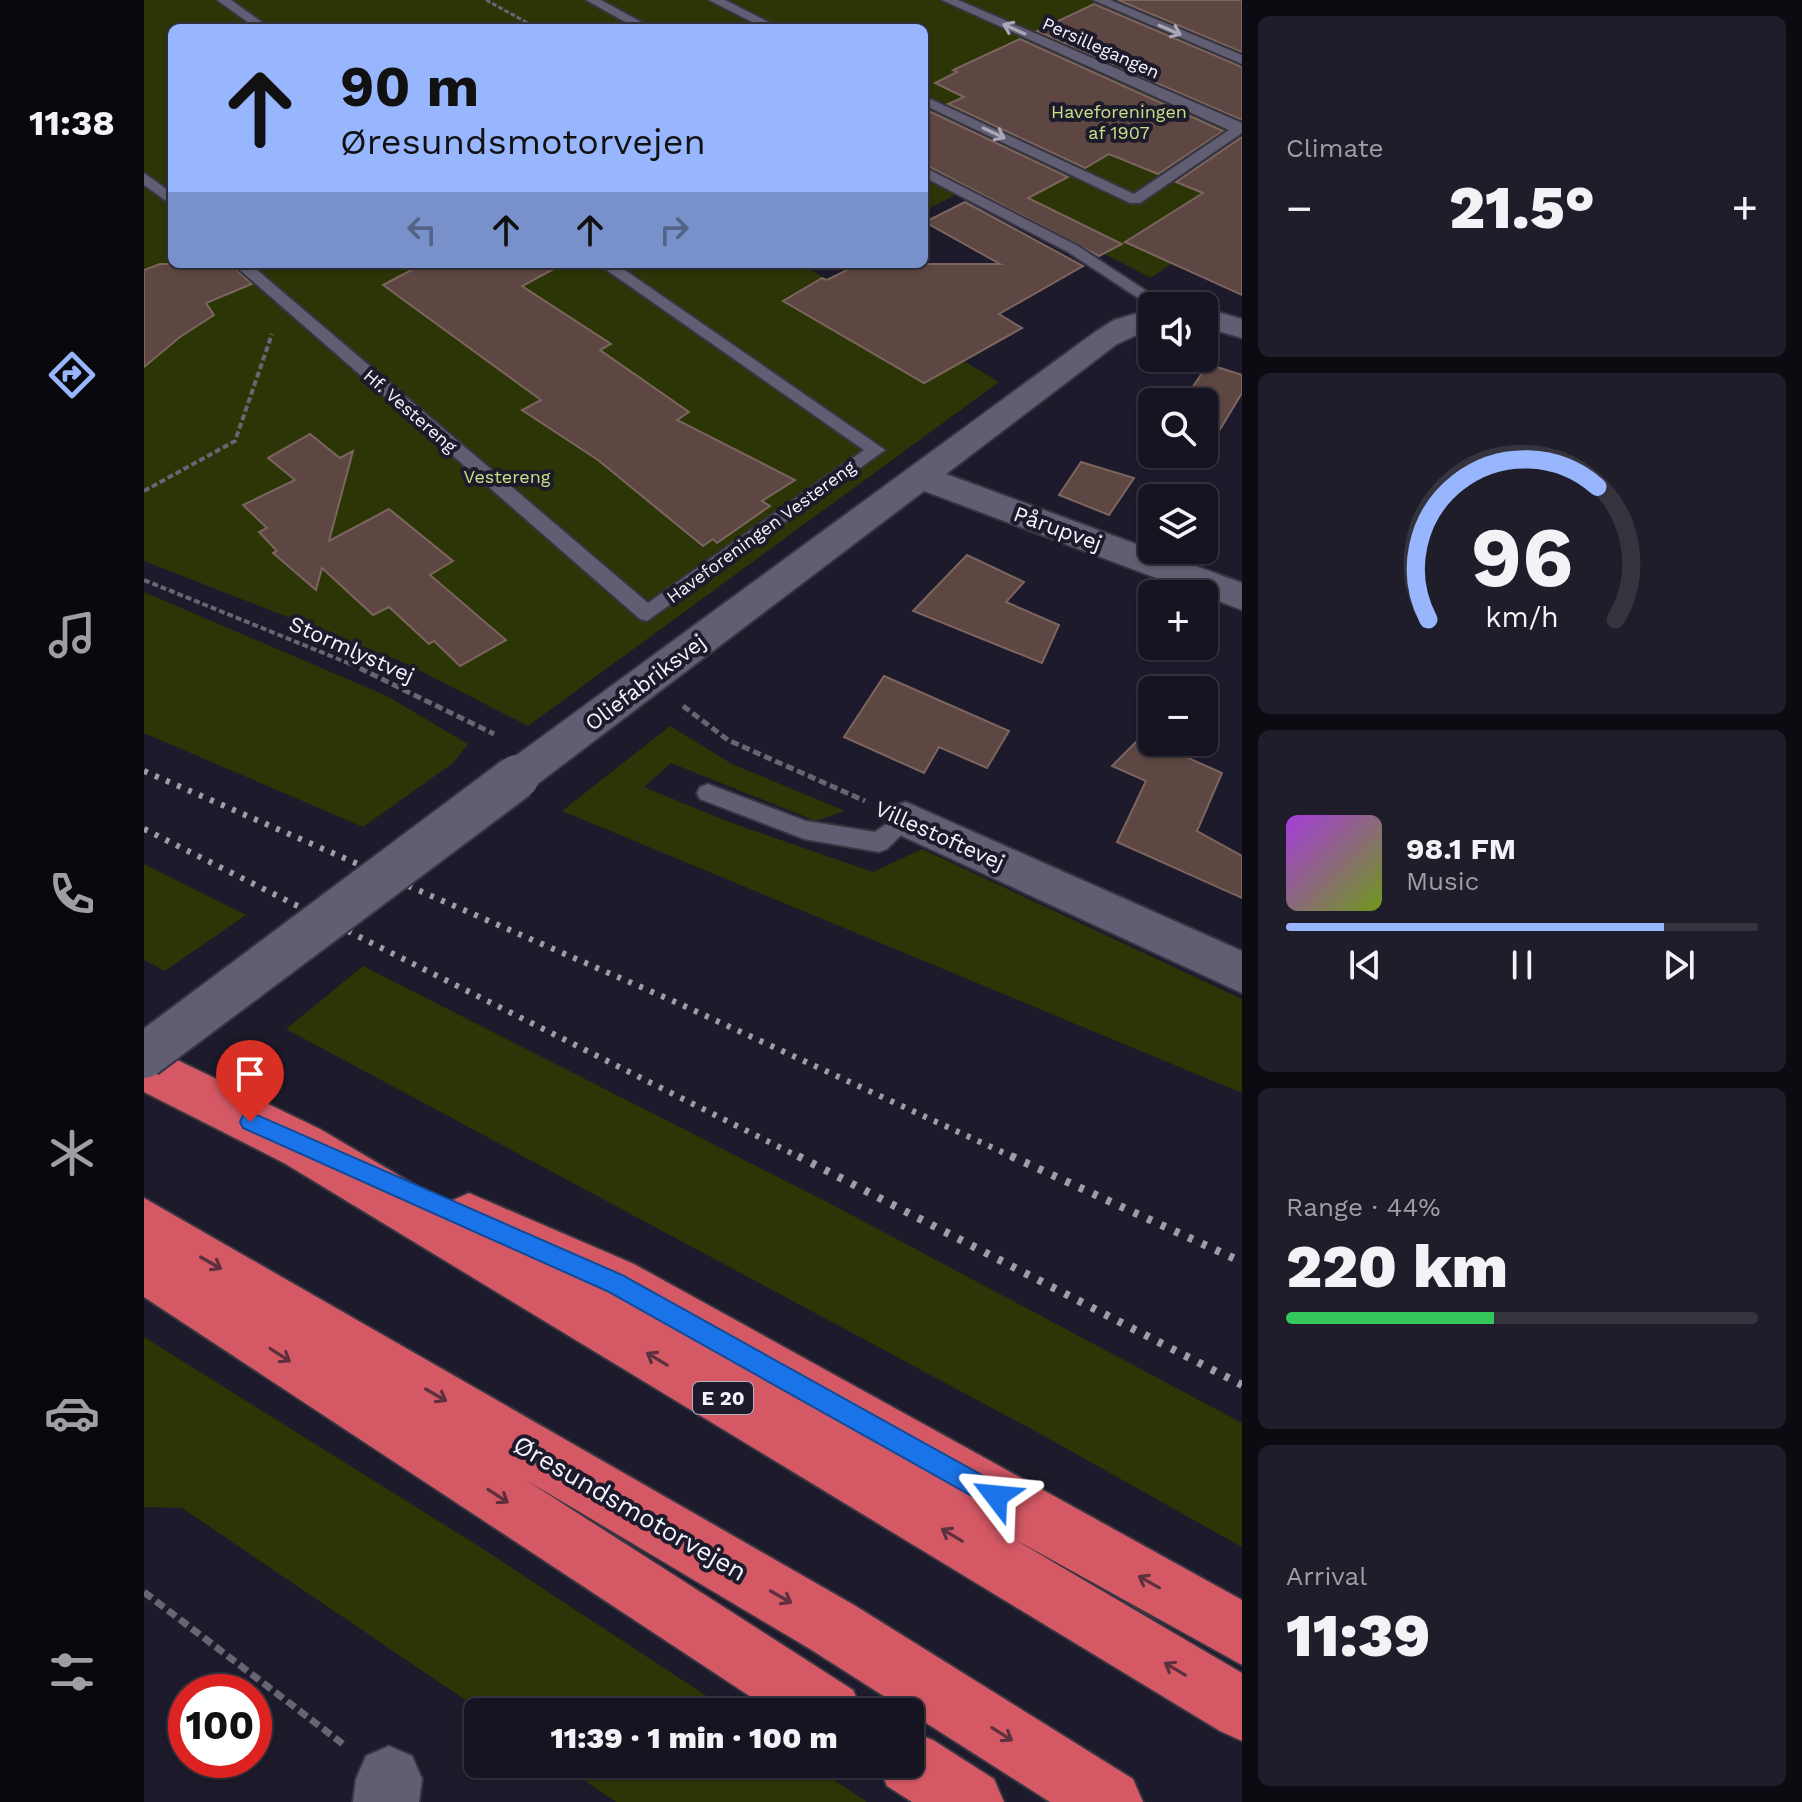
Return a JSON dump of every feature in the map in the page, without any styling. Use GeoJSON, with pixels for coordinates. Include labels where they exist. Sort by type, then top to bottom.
{"type":"FeatureCollection","features":[{"type":"Feature","properties":{"kind":"highway","name":"E 20"},"geometry":{"type":"LineString","coordinates":[[144,1066],[198,1097],[302,1146],[1242,1709]]}},
{"type":"Feature","properties":{"kind":"highway"},"geometry":{"type":"LineString","coordinates":[[302,1146],[615,1283],[1242,1634]]}},
{"type":"Feature","properties":{"kind":"highway","name":"Øresundsmotorvejen"},"geometry":{"type":"LineString","coordinates":[[144,1224],[832,1627],[1110,1802]]}},
{"type":"Feature","properties":{"kind":"highway"},"geometry":{"type":"LineString","coordinates":[[144,1266],[809,1698]]}},
{"type":"Feature","properties":{"kind":"highway"},"geometry":{"type":"LineString","coordinates":[[924,1772],[971,1802]]}},
{"type":"Feature","properties":{"kind":"street"},"geometry":{"type":"LineString","coordinates":[[1218,321],[1242,329]]}},
{"type":"Feature","properties":{"kind":"street","name":"Oliefabriksvej"},"geometry":{"type":"LineString","coordinates":[[144,1056],[1106,338],[1138,322]]}},
{"type":"Feature","properties":{"kind":"street","name":"Pårupvej"},"geometry":{"type":"LineString","coordinates":[[920,477],[1242,597]]}},
{"type":"Feature","properties":{"kind":"street","name":"Villestoftevej"},"geometry":{"type":"LineString","coordinates":[[906,819],[1242,973]]}},
{"type":"Feature","properties":{"kind":"lane"},"geometry":{"type":"LineString","coordinates":[[223,0],[258,24]]}},
{"type":"Feature","properties":{"kind":"lane"},"geometry":{"type":"LineString","coordinates":[[592,0],[638,24]]}},
{"type":"Feature","properties":{"kind":"lane"},"geometry":{"type":"LineString","coordinates":[[715,0],[766,24]]}},
{"type":"Feature","properties":{"kind":"lane","name":"Persillegangen"},"geometry":{"type":"LineString","coordinates":[[948,0],[1240,128]]}},
{"type":"Feature","properties":{"kind":"lane"},"geometry":{"type":"LineString","coordinates":[[1099,0],[1242,60]]}},
{"type":"Feature","properties":{"kind":"lane"},"geometry":{"type":"LineString","coordinates":[[928,102],[1135,200],[1240,128]]}},
{"type":"Feature","properties":{"kind":"lane"},"geometry":{"type":"LineString","coordinates":[[928,173],[1073,249],[1139,292]]}},
{"type":"Feature","properties":{"kind":"lane"},"geometry":{"type":"LineString","coordinates":[[144,177],[168,198]]}},
{"type":"Feature","properties":{"kind":"lane","name":"Hf. Vestereng"},"geometry":{"type":"LineString","coordinates":[[245,268],[647,614]]}},
{"type":"Feature","properties":{"kind":"lane","name":"Haveforeningen Vestereng"},"geometry":{"type":"LineString","coordinates":[[612,268],[876,450],[647,614]]}},
{"type":"Feature","properties":{"kind":"lane"},"geometry":{"type":"LineString","coordinates":[[708,793],[804,830],[879,842],[906,819]]}},
{"type":"Feature","properties":{"kind":"path"},"geometry":{"type":"LineString","coordinates":[[486,0],[530,24]]}},
{"type":"Feature","properties":{"kind":"path"},"geometry":{"type":"LineString","coordinates":[[144,491],[235,441],[283,302]]}},
{"type":"Feature","properties":{"kind":"path","name":"Stormlystvej"},"geometry":{"type":"LineString","coordinates":[[144,580],[331,654],[530,768]]}},
{"type":"Feature","properties":{"kind":"path","name":"Villestoftevej"},"geometry":{"type":"LineString","coordinates":[[648,680],[728,740],[906,819]]}},
{"type":"Feature","properties":{"kind":"path"},"geometry":{"type":"LineString","coordinates":[[144,1592],[388,1790]]}},
{"type":"Feature","properties":{"kind":"green space","name":"Vestereng"},"geometry":{"type":"Polygon","coordinates":[[[144,0],[1242,0],[1242,213],[1151,278],[973,186],[928,209],[928,24],[168,24],[168,268],[814,268],[811,270],[999,382],[528,726],[405,663],[144,561],[144,0]]]}},
{"type":"Feature","properties":{"kind":"green space"},"geometry":{"type":"Polygon","coordinates":[[[144,592],[387,696],[468,744],[453,763],[363,827],[144,733],[144,592]]]}},
{"type":"Feature","properties":{"kind":"green space"},"geometry":{"type":"Polygon","coordinates":[[[670,726],[732,764],[845,811],[816,821],[671,763],[644,787],[729,822],[873,872],[922,849],[1242,999],[1242,1093],[562,811],[670,726]]]}},
{"type":"Feature","properties":{"kind":"green space"},"geometry":{"type":"Polygon","coordinates":[[[144,864],[246,915],[165,971],[144,960],[144,864]]]}},
{"type":"Feature","properties":{"kind":"green space"},"geometry":{"type":"Polygon","coordinates":[[[363,966],[831,1204],[1242,1423],[1242,1547],[1035,1431],[286,1029],[363,966]]]}},
{"type":"Feature","properties":{"kind":"green space"},"geometry":{"type":"Polygon","coordinates":[[[144,1337],[480,1547],[710,1698],[464,1699],[182,1508],[144,1507],[144,1337]]]}},
{"type":"Feature","properties":{"kind":"green space"},"geometry":{"type":"Polygon","coordinates":[[[581,1778],[831,1778],[867,1802],[616,1802],[581,1778]]]}},
{"type":"Feature","properties":{"kind":"building"},"geometry":{"type":"Polygon","coordinates":[[[1118,0],[1242,0],[1242,52],[1118,0]]]}},
{"type":"Feature","properties":{"kind":"building"},"geometry":{"type":"Polygon","coordinates":[[[1094,4],[1242,67],[1242,120],[1037,31],[1094,4]]]}},
{"type":"Feature","properties":{"kind":"building"},"geometry":{"type":"Polygon","coordinates":[[[1020,39],[1223,131],[1158,174],[1109,154],[1085,168],[948,104],[964,97],[935,83],[957,72],[953,70],[1020,39]]]}},
{"type":"Feature","properties":{"kind":"building"},"geometry":{"type":"Polygon","coordinates":[[[931,112],[1068,177],[1028,198],[1122,244],[1099,256],[928,166],[928,113],[931,112]]]}},
{"type":"Feature","properties":{"kind":"building"},"geometry":{"type":"Polygon","coordinates":[[[1242,137],[1242,295],[1125,242],[1203,193],[1176,182],[1242,137]]]}},
{"type":"Feature","properties":{"kind":"building"},"geometry":{"type":"Polygon","coordinates":[[[965,202],[1083,266],[999,314],[1022,328],[924,383],[783,301],[822,278],[827,280],[851,268],[1000,264],[928,224],[928,220],[965,202]]]}},
{"type":"Feature","properties":{"kind":"building"},"geometry":{"type":"Polygon","coordinates":[[[160,264],[168,264],[168,268],[234,268],[252,284],[206,303],[214,315],[180,337],[144,367],[144,270],[160,264]]]}},
{"type":"Feature","properties":{"kind":"building"},"geometry":{"type":"Polygon","coordinates":[[[415,268],[556,268],[522,286],[611,344],[600,350],[689,412],[677,420],[795,480],[762,501],[770,506],[717,543],[713,539],[703,546],[598,460],[522,410],[541,400],[383,285],[415,268]]]}},
{"type":"Feature","properties":{"kind":"building"},"geometry":{"type":"Polygon","coordinates":[[[1218,367],[1242,375],[1242,393],[1218,433],[1218,388],[1192,388],[1203,372],[1218,372],[1218,367]]]}},
{"type":"Feature","properties":{"kind":"building"},"geometry":{"type":"Polygon","coordinates":[[[310,434],[340,458],[353,451],[329,541],[389,509],[453,561],[430,575],[506,640],[460,666],[434,641],[429,644],[389,607],[373,615],[322,568],[316,590],[273,553],[277,551],[259,532],[267,528],[243,505],[295,480],[268,458],[310,434]]]}},
{"type":"Feature","properties":{"kind":"building"},"geometry":{"type":"Polygon","coordinates":[[[1081,462],[1134,478],[1109,515],[1059,495],[1081,462]]]}},
{"type":"Feature","properties":{"kind":"building"},"geometry":{"type":"Polygon","coordinates":[[[967,555],[1024,582],[1006,602],[1059,625],[1042,663],[913,611],[967,555]]]}},
{"type":"Feature","properties":{"kind":"building"},"geometry":{"type":"Polygon","coordinates":[[[884,676],[1009,731],[987,768],[939,747],[924,773],[844,737],[884,676]]]}},
{"type":"Feature","properties":{"kind":"building"},"geometry":{"type":"Polygon","coordinates":[[[1138,740],[1138,756],[1184,756],[1222,773],[1197,831],[1242,856],[1242,898],[1117,842],[1146,781],[1112,766],[1138,740]]]}},
{"type":"Feature","properties":{"kind":"railway"},"geometry":{"type":"LineString","coordinates":[[144,771],[680,1004],[1015,1158]]}},
{"type":"Feature","properties":{"kind":"railway"},"geometry":{"type":"LineString","coordinates":[[144,829],[801,1158]]}},
{"type":"Feature","properties":{"kind":"railway"},"geometry":{"type":"LineString","coordinates":[[798,1156],[1242,1385]]}},
{"type":"Feature","properties":{"kind":"railway"},"geometry":{"type":"LineString","coordinates":[[1011,1156],[1242,1262]]}},
{"type":"Feature","properties":{"kind":"route"},"geometry":{"type":"LineString","coordinates":[[250,1122],[615,1283],[996,1496]]}},
{"type":"Feature","properties":{"kind":"park label","name":"Haveforeningen af 1907"},"geometry":{"type":"Point","coordinates":[1119,122]}}]}
